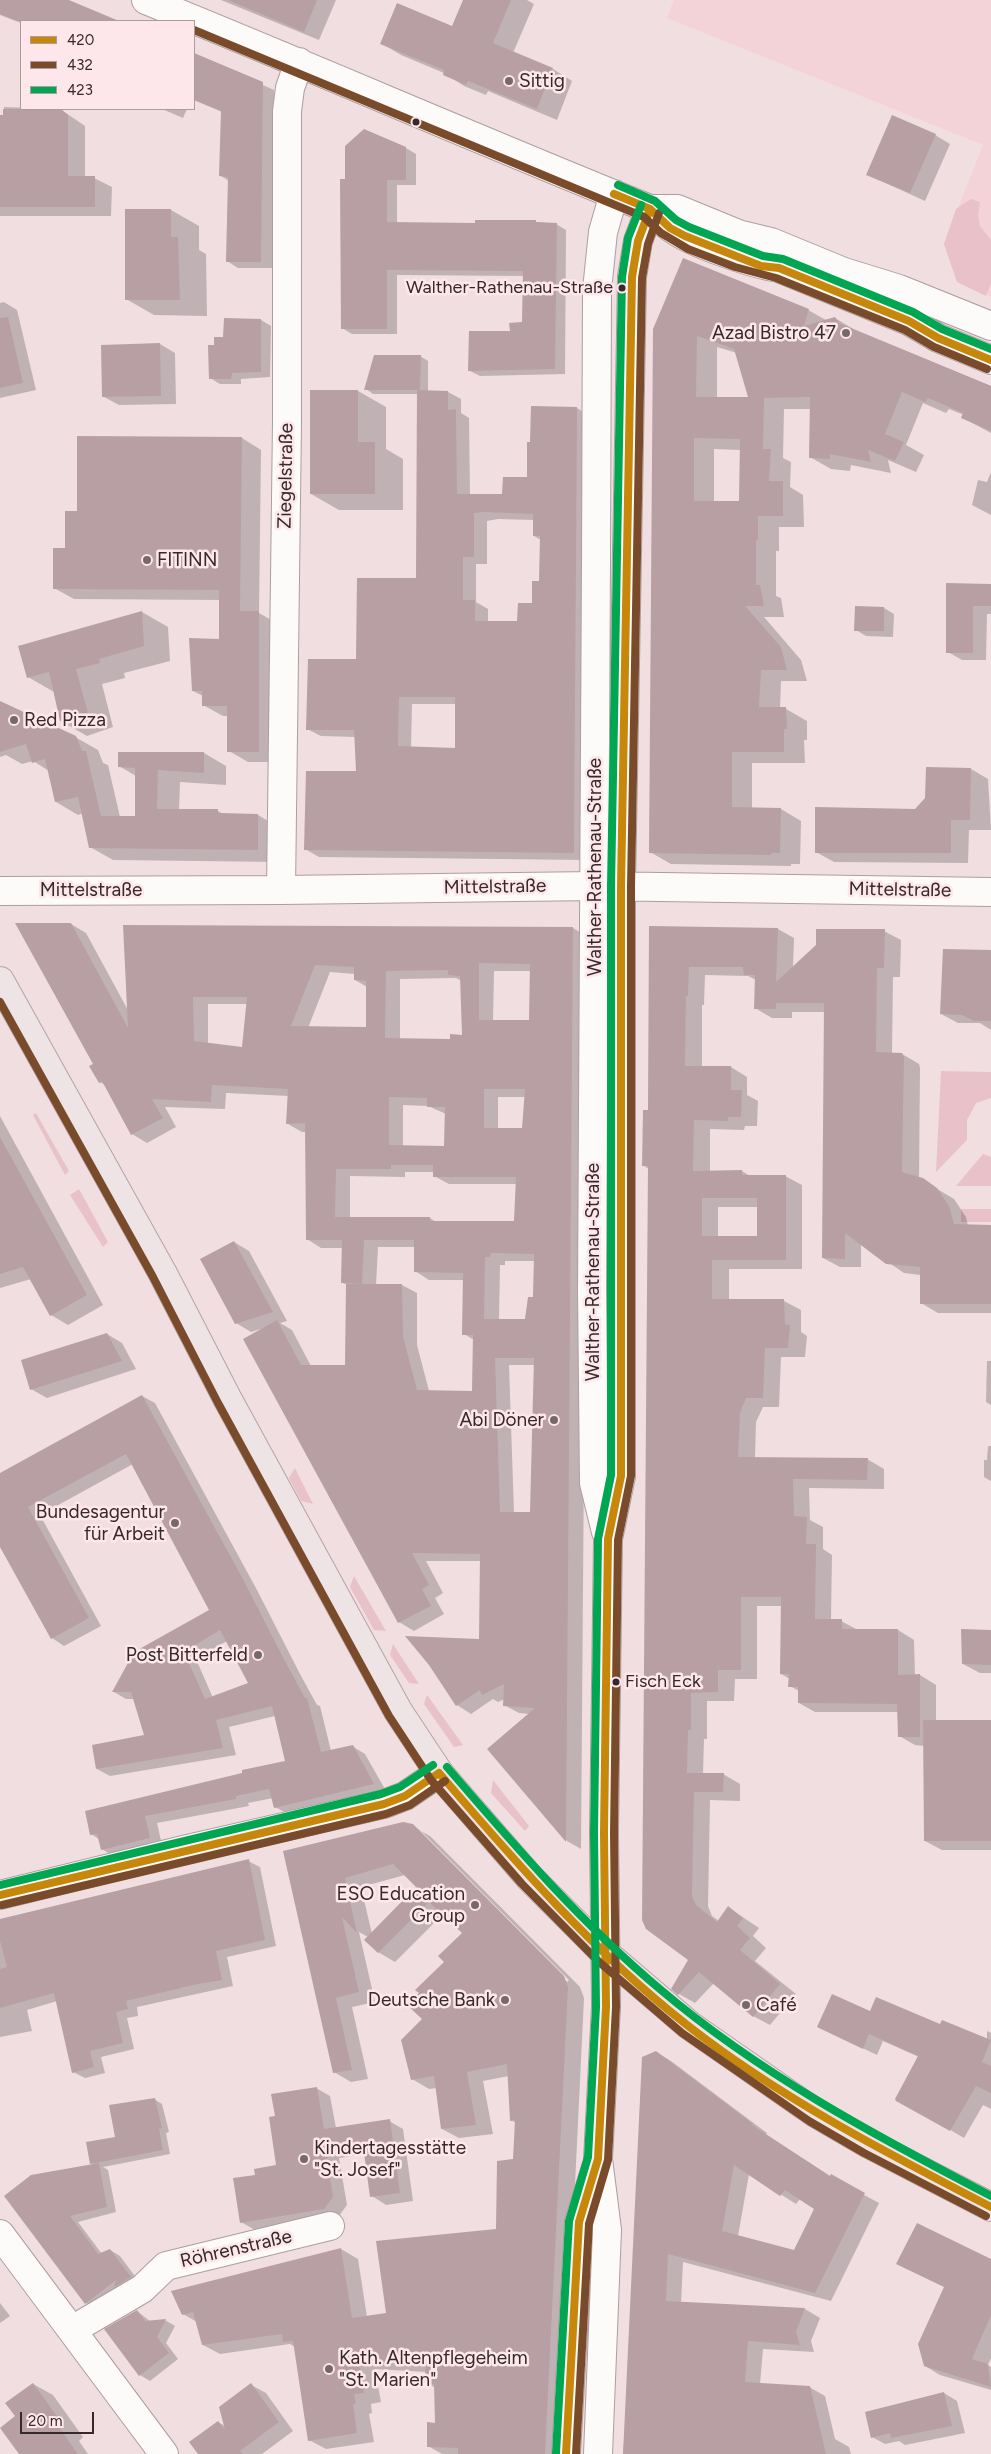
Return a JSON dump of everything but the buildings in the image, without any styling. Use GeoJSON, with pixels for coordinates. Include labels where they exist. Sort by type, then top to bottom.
{"type":"FeatureCollection","features":[{"type":"Feature","properties":{"kind":"main road"},"geometry":{"type":"LineString","coordinates":[[0,981],[162,1272],[227,1398],[398,1711],[439,1773],[512,1859],[605,1953],[689,2025],[806,2107],[869,2144],[991,2207]]}},
{"type":"Feature","properties":{"kind":"street"},"geometry":{"type":"LineString","coordinates":[[146,0],[299,62],[419,115],[650,209],[677,210],[738,234],[771,242],[844,272],[899,288],[991,326]]}},
{"type":"Feature","properties":{"kind":"street","name":"Ziegelstraße"},"geometry":{"type":"LineString","coordinates":[[281,890],[287,422],[287,111],[290,88],[299,62]]}},
{"type":"Feature","properties":{"kind":"street","name":"Walther-Rathenau-Straße"},"geometry":{"type":"LineString","coordinates":[[608,886],[597,290],[603,232],[614,194]]}},
{"type":"Feature","properties":{"kind":"street"},"geometry":{"type":"LineString","coordinates":[[650,209],[670,228],[684,236],[761,266],[779,268],[889,312],[938,338],[991,360]]}},
{"type":"Feature","properties":{"kind":"street","name":"Walther-Rathenau-Straße"},"geometry":{"type":"LineString","coordinates":[[598,2454],[607,2230],[598,2159],[606,2007],[608,1539],[594,1482],[592,1289],[632,277],[638,241],[650,209]]}},
{"type":"Feature","properties":{"kind":"street","name":"Mittelstraße"},"geometry":{"type":"LineString","coordinates":[[0,891],[608,886],[991,892]]}},
{"type":"Feature","properties":{"kind":"street"},"geometry":{"type":"LineString","coordinates":[[0,1895],[187,1849],[384,1804],[405,1796],[439,1773]]}},
{"type":"Feature","properties":{"kind":"street","name":"Walther-Rathenau-Straße"},"geometry":{"type":"LineString","coordinates":[[566,2454],[579,2222],[598,2159]]}},
{"type":"Feature","properties":{"kind":"street","name":"Röhrenstraße"},"geometry":{"type":"LineString","coordinates":[[72,2330],[142,2289],[166,2266],[330,2226]]}},
{"type":"Feature","properties":{"kind":"street"},"geometry":{"type":"LineString","coordinates":[[0,2234],[164,2454]]}},
{"type":"Feature","properties":{"kind":"shaded area"},"geometry":{"type":"Polygon","coordinates":[[[674,0],[991,0],[991,297],[957,282],[944,244],[983,145],[667,18],[674,0]]]}},
{"type":"Feature","properties":{"kind":"shaded area"},"geometry":{"type":"Polygon","coordinates":[[[971,199],[980,202],[978,215],[980,226],[991,240],[991,283],[986,296],[957,282],[944,244],[956,209],[971,199]]]}},
{"type":"Feature","properties":{"kind":"shaded area"},"geometry":{"type":"Polygon","coordinates":[[[941,1071],[991,1072],[991,1098],[976,1103],[967,1120],[967,1140],[936,1172],[941,1071]]]}},
{"type":"Feature","properties":{"kind":"shaded area"},"geometry":{"type":"Polygon","coordinates":[[[36,1113],[69,1171],[65,1175],[33,1115],[36,1113]]]}},
{"type":"Feature","properties":{"kind":"shaded area"},"geometry":{"type":"Polygon","coordinates":[[[983,1154],[991,1157],[991,1186],[956,1186],[983,1154]]]}},
{"type":"Feature","properties":{"kind":"shaded area"},"geometry":{"type":"Polygon","coordinates":[[[79,1189],[108,1242],[103,1247],[70,1195],[79,1189]]]}},
{"type":"Feature","properties":{"kind":"shaded area"},"geometry":{"type":"Polygon","coordinates":[[[961,1209],[991,1209],[991,1222],[961,1222],[961,1209]]]}},
{"type":"Feature","properties":{"kind":"shaded area"},"geometry":{"type":"Polygon","coordinates":[[[295,1468],[313,1504],[301,1501],[289,1478],[295,1468]]]}},
{"type":"Feature","properties":{"kind":"shaded area"},"geometry":{"type":"Polygon","coordinates":[[[354,1576],[386,1631],[374,1630],[350,1587],[354,1576]]]}},
{"type":"Feature","properties":{"kind":"shaded area"},"geometry":{"type":"Polygon","coordinates":[[[393,1644],[419,1684],[409,1683],[390,1655],[393,1644]]]}},
{"type":"Feature","properties":{"kind":"shaded area"},"geometry":{"type":"Polygon","coordinates":[[[427,1695],[463,1745],[454,1747],[424,1704],[427,1695]]]}},
{"type":"Feature","properties":{"kind":"shaded area"},"geometry":{"type":"Polygon","coordinates":[[[493,1780],[529,1826],[525,1831],[491,1793],[493,1780]]]}},
{"type":"Feature","properties":{"kind":"transit line","name":"432"},"geometry":{"type":"LineString","coordinates":[[195,30],[644,217],[661,233],[688,249],[735,267],[776,278],[905,330],[934,347],[987,369]]}},
{"type":"Feature","properties":{"kind":"transit line","name":"423"},"geometry":{"type":"LineString","coordinates":[[618,185],[655,201],[676,220],[689,227],[763,256],[783,259],[913,312],[942,329],[991,349]]}},
{"type":"Feature","properties":{"kind":"transit line","name":"420"},"geometry":{"type":"LineString","coordinates":[[614,194],[650,209],[670,228],[685,236],[761,266],[779,268],[909,321],[938,338],[991,360]]}},
{"type":"Feature","properties":{"kind":"transit line","name":"423"},"geometry":{"type":"LineString","coordinates":[[556,2453],[569,2221],[588,2157],[596,2007],[594,1833],[598,1539],[611,1475],[611,886],[622,277],[628,238],[641,205]]}},
{"type":"Feature","properties":{"kind":"transit line","name":"420"},"geometry":{"type":"LineString","coordinates":[[566,2454],[579,2222],[598,2159],[606,2007],[604,1833],[608,1539],[621,1476],[621,886],[632,277],[638,241],[650,209]]}},
{"type":"Feature","properties":{"kind":"transit line","name":"432"},"geometry":{"type":"LineString","coordinates":[[576,2454],[589,2224],[608,2160],[616,2007],[614,1833],[618,1540],[631,1476],[631,886],[642,278],[648,244],[659,213]]}},
{"type":"Feature","properties":{"kind":"transit line","name":"432"},"geometry":{"type":"LineString","coordinates":[[0,1002],[153,1277],[218,1403],[389,1716],[431,1780],[522,1884],[598,1961],[682,2033],[809,2121],[864,2153],[986,2216]]}},
{"type":"Feature","properties":{"kind":"transit line","name":"423"},"geometry":{"type":"LineString","coordinates":[[0,1885],[381,1794],[400,1787],[433,1765]]}},
{"type":"Feature","properties":{"kind":"transit line","name":"423"},"geometry":{"type":"LineString","coordinates":[[447,1767],[576,1911],[632,1965],[699,2021],[738,2049],[820,2102],[862,2127],[991,2196]]}},
{"type":"Feature","properties":{"kind":"transit line","name":"420"},"geometry":{"type":"LineString","coordinates":[[439,1773],[497,1840],[588,1937],[653,1997],[687,2025],[759,2077],[835,2123],[991,2207]]}},
{"type":"Feature","properties":{"kind":"transit line","name":"420"},"geometry":{"type":"LineString","coordinates":[[0,1895],[384,1804],[405,1796],[439,1773]]}},
{"type":"Feature","properties":{"kind":"transit line","name":"432"},"geometry":{"type":"LineString","coordinates":[[2,1905],[386,1814],[410,1805],[445,1781]]}},
{"type":"Feature","properties":{"kind":"place","name":"Sittig"},"geometry":{"type":"Point","coordinates":[509,81]}},
{"type":"Feature","properties":{"kind":"place","name":"Walther-Rathenau-Straße"},"geometry":{"type":"Point","coordinates":[622,288]}},
{"type":"Feature","properties":{"kind":"place","name":"Azad Bistro 47"},"geometry":{"type":"Point","coordinates":[846,333]}},
{"type":"Feature","properties":{"kind":"place","name":"FITINN"},"geometry":{"type":"Point","coordinates":[147,560]}},
{"type":"Feature","properties":{"kind":"place","name":"Red Pizza"},"geometry":{"type":"Point","coordinates":[14,720]}},
{"type":"Feature","properties":{"kind":"place","name":"Abi Döner"},"geometry":{"type":"Point","coordinates":[554,1420]}},
{"type":"Feature","properties":{"kind":"place","name":"Bundesagentur für Arbeit"},"geometry":{"type":"Point","coordinates":[175,1523]}},
{"type":"Feature","properties":{"kind":"place","name":"Post Bitterfeld"},"geometry":{"type":"Point","coordinates":[258,1655]}},
{"type":"Feature","properties":{"kind":"place","name":"Fisch Eck"},"geometry":{"type":"Point","coordinates":[616,1682]}},
{"type":"Feature","properties":{"kind":"place","name":"ESO Education Group"},"geometry":{"type":"Point","coordinates":[475,1905]}},
{"type":"Feature","properties":{"kind":"place","name":"Deutsche Bank"},"geometry":{"type":"Point","coordinates":[505,2000]}},
{"type":"Feature","properties":{"kind":"place","name":"Café"},"geometry":{"type":"Point","coordinates":[746,2005]}},
{"type":"Feature","properties":{"kind":"place","name":"Kindertagesstätte \"St. Josef\""},"geometry":{"type":"Point","coordinates":[304,2159]}},
{"type":"Feature","properties":{"kind":"place","name":"Kath. Altenpflegeheim \"St. Marien\""},"geometry":{"type":"Point","coordinates":[329,2369]}}]}
